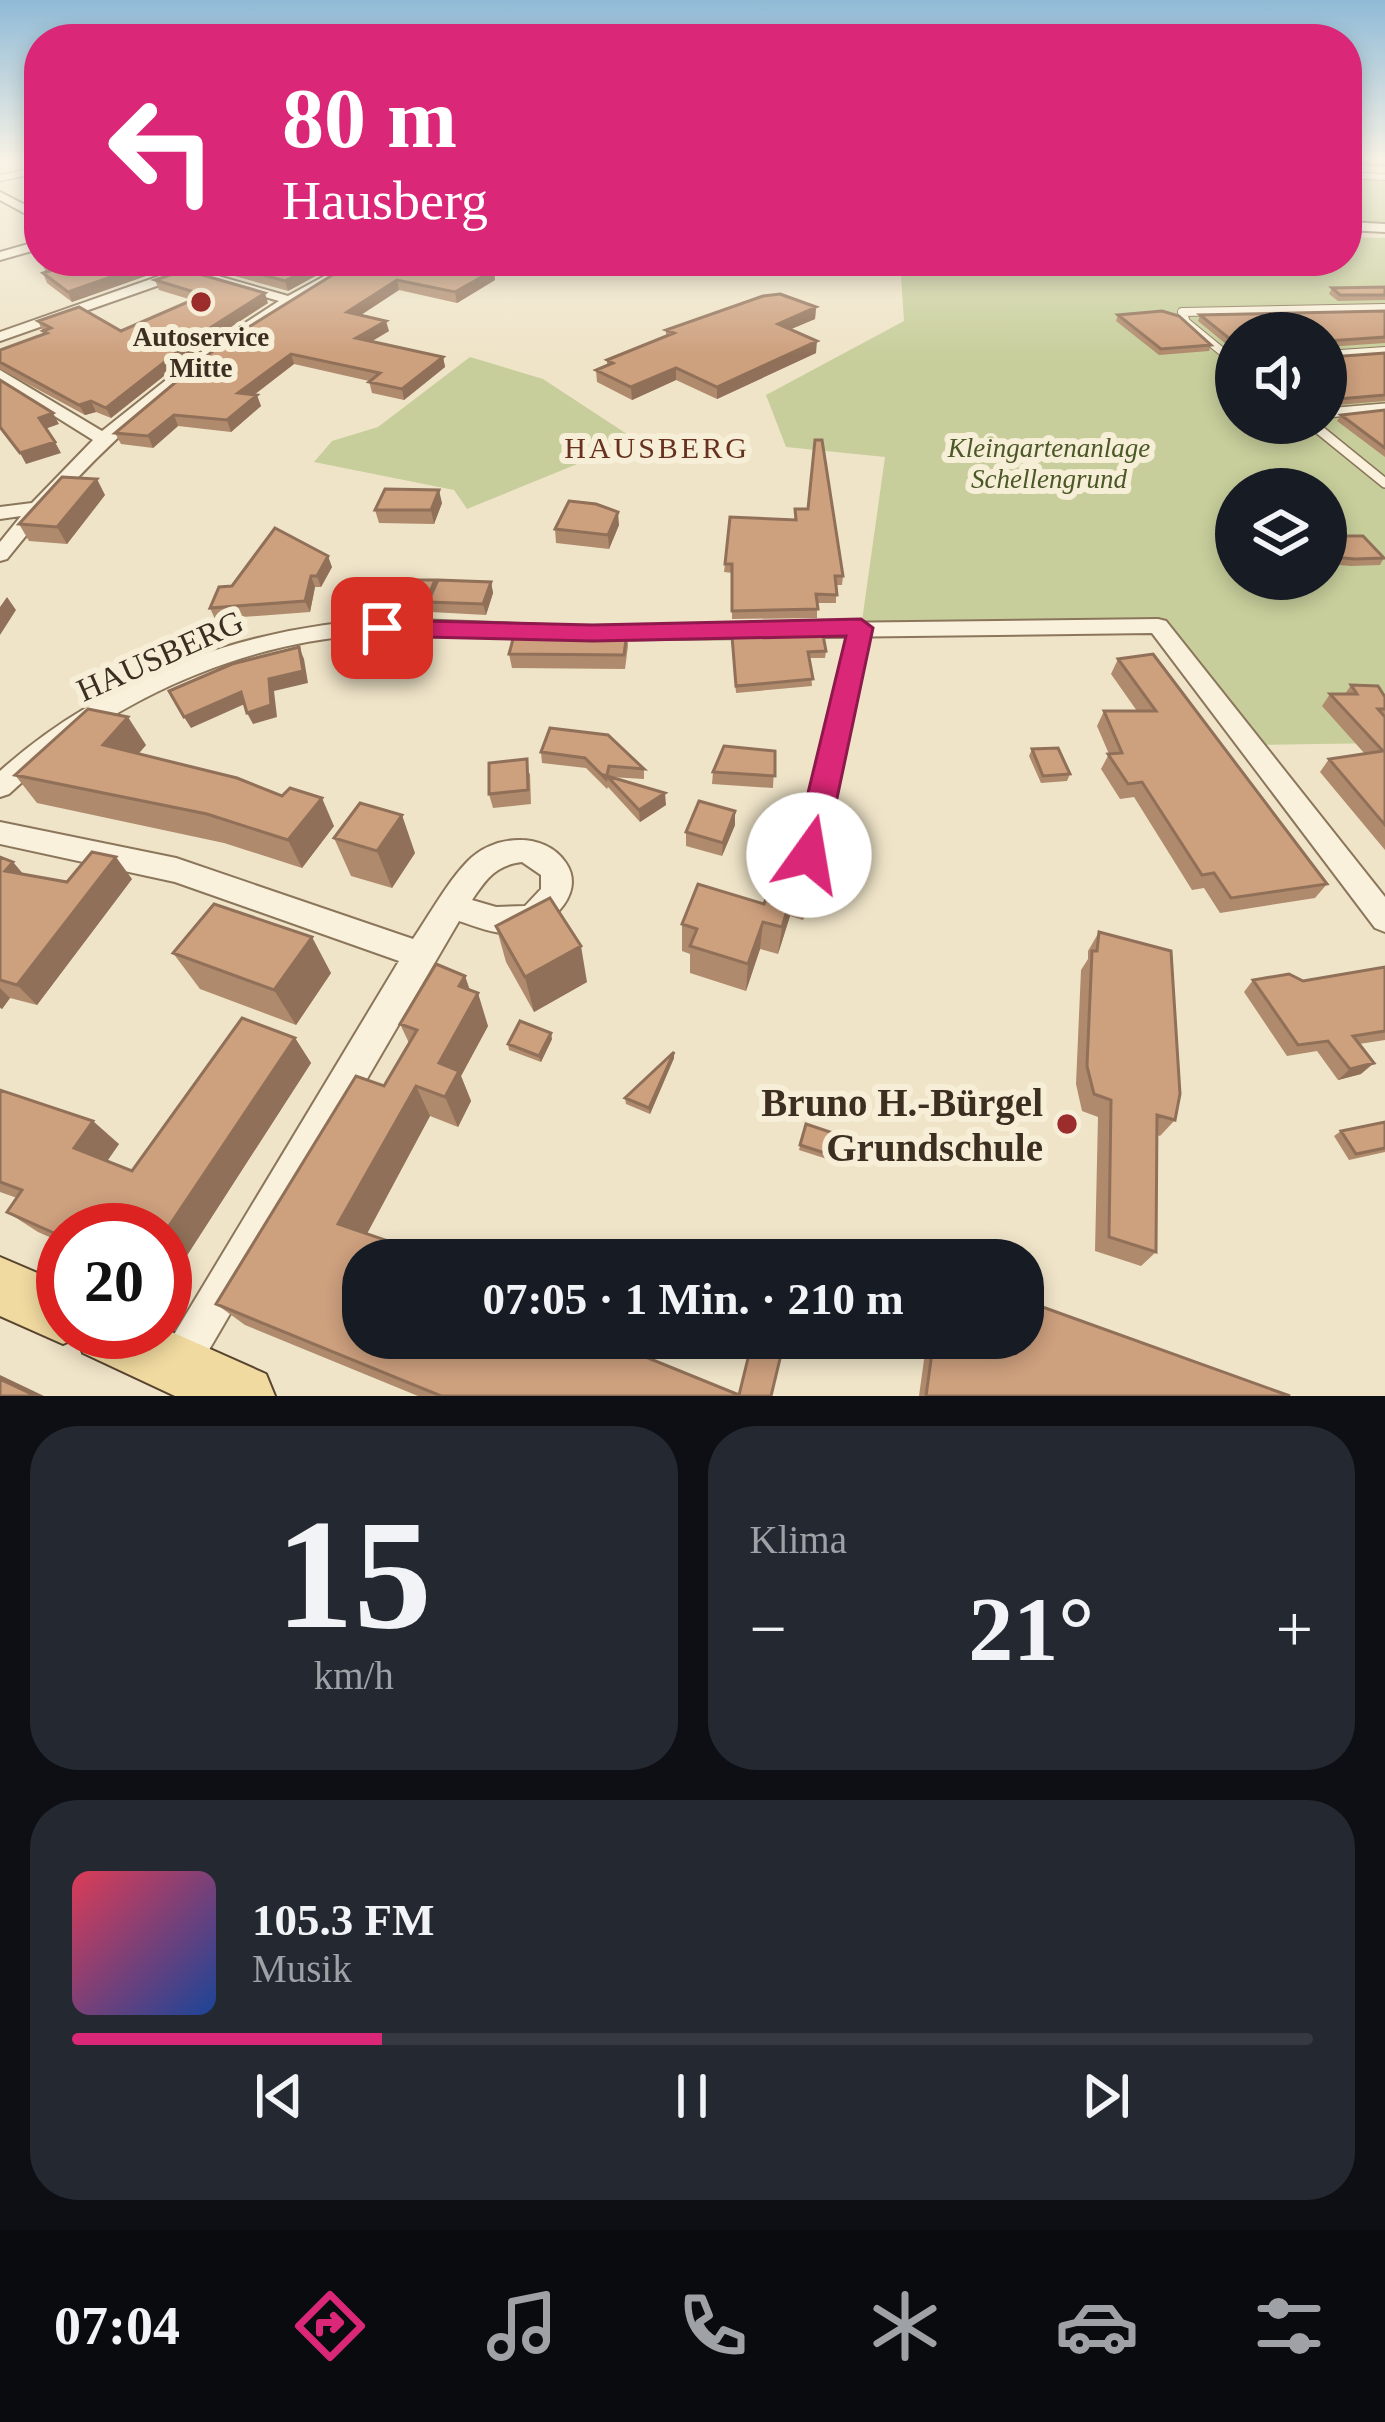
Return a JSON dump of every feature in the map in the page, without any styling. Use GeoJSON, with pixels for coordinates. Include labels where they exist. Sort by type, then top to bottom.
{"type":"FeatureCollection","features":[{"type":"Feature","properties":{"kind":"main road"},"geometry":{"type":"LineString","coordinates":[[0,1286],[36,1302]]}},
{"type":"Feature","properties":{"kind":"main road"},"geometry":{"type":"LineString","coordinates":[[165,1359],[244,1396]]}},
{"type":"Feature","properties":{"kind":"street"},"geometry":{"type":"LineString","coordinates":[[0,337],[174,276]]}},
{"type":"Feature","properties":{"kind":"street"},"geometry":{"type":"LineString","coordinates":[[205,276],[289,300]]}},
{"type":"Feature","properties":{"kind":"street"},"geometry":{"type":"LineString","coordinates":[[0,555],[35,508],[103,437],[187,365],[334,276]]}},
{"type":"Feature","properties":{"kind":"street"},"geometry":{"type":"LineString","coordinates":[[0,375],[45,399],[88,435],[103,437]]}},
{"type":"Feature","properties":{"kind":"street"},"geometry":{"type":"LineString","coordinates":[[0,513],[35,508]]}},
{"type":"Feature","properties":{"kind":"street","name":"HAUSBERG"},"geometry":{"type":"LineString","coordinates":[[0,787],[53,743],[137,696],[234,653],[322,633],[382,628],[593,633],[1158,626],[1385,919]]}},
{"type":"Feature","properties":{"kind":"street"},"geometry":{"type":"LineString","coordinates":[[0,833],[176,870],[419,955]]}},
{"type":"Feature","properties":{"kind":"street"},"geometry":{"type":"LineString","coordinates":[[178,1365],[419,955],[453,907]]}},
{"type":"Feature","properties":{"kind":"lane"},"geometry":{"type":"LineString","coordinates":[[1215,346],[1186,322],[1182,312],[1385,308]]}},
{"type":"Feature","properties":{"kind":"lane"},"geometry":{"type":"LineString","coordinates":[[1347,354],[1385,351]]}},
{"type":"Feature","properties":{"kind":"lane"},"geometry":{"type":"LineString","coordinates":[[1347,411],[1385,408]]}},
{"type":"Feature","properties":{"kind":"lane"},"geometry":{"type":"LineString","coordinates":[[1338,444],[1384,480]]}},
{"type":"Feature","properties":{"kind":"lane"},"geometry":{"type":"LineString","coordinates":[[809,855],[861,628]]}},
{"type":"Feature","properties":{"kind":"green space","name":"Kleingartenanlage Schellengrund"},"geometry":{"type":"Polygon","coordinates":[[[1362,237],[1385,238],[1385,743],[1251,745],[1157,626],[861,628],[885,457],[786,447],[766,395],[904,321],[901,276],[1362,276],[1362,237]]]}},
{"type":"Feature","properties":{"kind":"green space"},"geometry":{"type":"Polygon","coordinates":[[[470,357],[543,379],[636,440],[467,509],[454,490],[314,462],[332,441],[378,427],[470,357]]]}},
{"type":"Feature","properties":{"kind":"building"},"geometry":{"type":"Polygon","coordinates":[[[47,276],[114,276],[68,292],[47,276]]]}},
{"type":"Feature","properties":{"kind":"building"},"geometry":{"type":"Polygon","coordinates":[[[206,276],[265,293],[199,335],[106,408],[91,401],[79,405],[0,362],[0,350],[51,328],[38,321],[79,307],[121,331],[204,295],[155,280],[206,276]]]}},
{"type":"Feature","properties":{"kind":"building"},"geometry":{"type":"Polygon","coordinates":[[[331,276],[483,276],[455,292],[397,280],[347,312],[386,321],[356,338],[443,357],[402,389],[369,382],[380,373],[291,354],[238,393],[257,395],[227,420],[174,415],[148,436],[115,433],[220,345],[331,276]]]}},
{"type":"Feature","properties":{"kind":"building"},"geometry":{"type":"Polygon","coordinates":[[[1385,287],[1385,295],[1340,295],[1332,288],[1385,287]]]}},
{"type":"Feature","properties":{"kind":"building"},"geometry":{"type":"Polygon","coordinates":[[[780,294],[816,307],[778,324],[817,341],[717,387],[676,368],[631,387],[596,370],[613,363],[607,360],[674,333],[666,330],[780,294]]]}},
{"type":"Feature","properties":{"kind":"building"},"geometry":{"type":"Polygon","coordinates":[[[1162,311],[1179,316],[1211,345],[1161,349],[1118,315],[1162,311]]]}},
{"type":"Feature","properties":{"kind":"building"},"geometry":{"type":"Polygon","coordinates":[[[1385,311],[1385,337],[1347,340],[1347,312],[1339,312],[1385,311]]]}},
{"type":"Feature","properties":{"kind":"building"},"geometry":{"type":"Polygon","coordinates":[[[1200,315],[1215,315],[1215,327],[1200,315]]]}},
{"type":"Feature","properties":{"kind":"building"},"geometry":{"type":"Polygon","coordinates":[[[1385,353],[1385,395],[1347,398],[1347,356],[1385,353]]]}},
{"type":"Feature","properties":{"kind":"building"},"geometry":{"type":"Polygon","coordinates":[[[0,380],[53,413],[39,418],[55,442],[20,453],[0,427],[0,380]]]}},
{"type":"Feature","properties":{"kind":"building"},"geometry":{"type":"Polygon","coordinates":[[[1385,410],[1385,448],[1347,420],[1347,414],[1385,410]]]}},
{"type":"Feature","properties":{"kind":"building"},"geometry":{"type":"Polygon","coordinates":[[[815,440],[822,440],[843,576],[835,576],[837,595],[816,594],[818,609],[732,611],[732,564],[725,564],[730,517],[796,520],[795,509],[808,509],[815,440]]]}},
{"type":"Feature","properties":{"kind":"building"},"geometry":{"type":"Polygon","coordinates":[[[62,477],[97,479],[57,527],[19,524],[62,477]]]}},
{"type":"Feature","properties":{"kind":"building"},"geometry":{"type":"Polygon","coordinates":[[[385,489],[439,490],[431,510],[375,510],[385,489]]]}},
{"type":"Feature","properties":{"kind":"building"},"geometry":{"type":"Polygon","coordinates":[[[569,501],[618,512],[608,535],[555,529],[569,501]]]}},
{"type":"Feature","properties":{"kind":"building"},"geometry":{"type":"Polygon","coordinates":[[[275,528],[328,556],[317,576],[311,576],[305,601],[210,608],[219,587],[232,586],[275,528]]]}},
{"type":"Feature","properties":{"kind":"building"},"geometry":{"type":"Polygon","coordinates":[[[1347,536],[1363,536],[1384,558],[1347,558],[1347,536]]]}},
{"type":"Feature","properties":{"kind":"building"},"geometry":{"type":"Polygon","coordinates":[[[386,580],[435,580],[426,602],[377,602],[386,580]]]}},
{"type":"Feature","properties":{"kind":"building"},"geometry":{"type":"Polygon","coordinates":[[[438,580],[491,582],[483,604],[428,602],[438,580]]]}},
{"type":"Feature","properties":{"kind":"building"},"geometry":{"type":"Polygon","coordinates":[[[417,624],[408,646],[358,644],[366,626],[417,624]]]}},
{"type":"Feature","properties":{"kind":"building"},"geometry":{"type":"Polygon","coordinates":[[[516,628],[627,632],[624,655],[509,654],[516,628]]]}},
{"type":"Feature","properties":{"kind":"building"},"geometry":{"type":"Polygon","coordinates":[[[823,635],[826,651],[808,652],[813,679],[736,686],[732,636],[823,635]]]}},
{"type":"Feature","properties":{"kind":"building"},"geometry":{"type":"Polygon","coordinates":[[[299,647],[303,671],[269,679],[271,705],[247,713],[241,692],[184,717],[169,691],[232,664],[299,647]]]}},
{"type":"Feature","properties":{"kind":"building"},"geometry":{"type":"Polygon","coordinates":[[[1153,654],[1327,884],[1231,898],[1214,873],[1202,875],[1142,782],[1128,784],[1108,754],[1122,753],[1104,711],[1156,711],[1118,659],[1153,654]]]}},
{"type":"Feature","properties":{"kind":"building"},"geometry":{"type":"Polygon","coordinates":[[[1351,685],[1378,686],[1385,697],[1385,709],[1378,709],[1385,717],[1385,825],[1329,759],[1383,751],[1330,694],[1357,694],[1351,685]]]}},
{"type":"Feature","properties":{"kind":"building"},"geometry":{"type":"Polygon","coordinates":[[[88,709],[128,717],[103,745],[237,778],[282,796],[290,788],[322,798],[288,840],[207,814],[15,775],[88,709]]]}},
{"type":"Feature","properties":{"kind":"building"},"geometry":{"type":"Polygon","coordinates":[[[550,728],[608,735],[644,769],[609,766],[606,779],[585,758],[541,752],[550,728]]]}},
{"type":"Feature","properties":{"kind":"building"},"geometry":{"type":"Polygon","coordinates":[[[724,746],[775,751],[775,776],[713,772],[724,746]]]}},
{"type":"Feature","properties":{"kind":"building"},"geometry":{"type":"Polygon","coordinates":[[[1058,748],[1070,774],[1043,776],[1032,749],[1058,748]]]}},
{"type":"Feature","properties":{"kind":"building"},"geometry":{"type":"Polygon","coordinates":[[[527,759],[528,790],[489,794],[489,763],[527,759]]]}},
{"type":"Feature","properties":{"kind":"building"},"geometry":{"type":"Polygon","coordinates":[[[607,776],[665,793],[639,810],[607,776]]]}},
{"type":"Feature","properties":{"kind":"building"},"geometry":{"type":"Polygon","coordinates":[[[699,801],[735,811],[723,843],[686,832],[699,801]]]}},
{"type":"Feature","properties":{"kind":"building"},"geometry":{"type":"Polygon","coordinates":[[[360,803],[402,815],[377,851],[334,838],[360,803]]]}},
{"type":"Feature","properties":{"kind":"building"},"geometry":{"type":"Polygon","coordinates":[[[773,824],[824,838],[807,892],[794,888],[782,927],[763,922],[748,964],[690,946],[697,929],[682,924],[698,884],[764,904],[779,862],[760,856],[773,824]]]}},
{"type":"Feature","properties":{"kind":"building"},"geometry":{"type":"Polygon","coordinates":[[[92,852],[116,857],[17,985],[0,980],[0,857],[13,862],[5,871],[67,882],[92,852]]]}},
{"type":"Feature","properties":{"kind":"building"},"geometry":{"type":"Polygon","coordinates":[[[550,898],[581,946],[525,977],[496,926],[550,898]]]}},
{"type":"Feature","properties":{"kind":"building"},"geometry":{"type":"Polygon","coordinates":[[[214,904],[312,937],[274,990],[173,953],[214,904]]]}},
{"type":"Feature","properties":{"kind":"building"},"geometry":{"type":"Polygon","coordinates":[[[1099,932],[1171,951],[1180,1094],[1175,1120],[1157,1115],[1156,1252],[1109,1237],[1111,1100],[1094,1094],[1087,1066],[1092,951],[1097,951],[1099,932]]]}},
{"type":"Feature","properties":{"kind":"building"},"geometry":{"type":"Polygon","coordinates":[[[436,964],[465,976],[459,986],[478,993],[439,1063],[459,1071],[445,1097],[416,1086],[338,1224],[382,1239],[342,1239],[342,1356],[216,1304],[356,1076],[384,1086],[417,1030],[400,1024],[436,964]]]}},
{"type":"Feature","properties":{"kind":"building"},"geometry":{"type":"Polygon","coordinates":[[[1385,967],[1385,1031],[1353,1036],[1374,1063],[1350,1069],[1328,1041],[1298,1045],[1253,980],[1289,974],[1303,981],[1385,967]]]}},
{"type":"Feature","properties":{"kind":"building"},"geometry":{"type":"Polygon","coordinates":[[[242,1018],[295,1038],[184,1203],[36,1203],[36,1225],[7,1212],[22,1190],[0,1182],[0,1090],[93,1121],[74,1148],[132,1171],[242,1018]]]}},
{"type":"Feature","properties":{"kind":"building"},"geometry":{"type":"Polygon","coordinates":[[[520,1021],[551,1033],[539,1056],[508,1044],[520,1021]]]}},
{"type":"Feature","properties":{"kind":"building"},"geometry":{"type":"Polygon","coordinates":[[[674,1052],[649,1108],[625,1098],[674,1052]]]}},
{"type":"Feature","properties":{"kind":"building"},"geometry":{"type":"Polygon","coordinates":[[[1385,1122],[1385,1148],[1356,1154],[1341,1131],[1385,1122]]]}},
{"type":"Feature","properties":{"kind":"building"},"geometry":{"type":"Polygon","coordinates":[[[806,1124],[833,1133],[828,1154],[800,1145],[806,1124]]]}},
{"type":"Feature","properties":{"kind":"building"},"geometry":{"type":"Polygon","coordinates":[[[1044,1308],[1290,1396],[926,1396],[931,1359],[1044,1359],[1044,1308]]]}},
{"type":"Feature","properties":{"kind":"building"},"geometry":{"type":"Polygon","coordinates":[[[351,1359],[651,1359],[739,1395],[748,1359],[780,1359],[771,1396],[441,1396],[351,1359]]]}},
{"type":"Feature","properties":{"kind":"building"},"geometry":{"type":"Polygon","coordinates":[[[0,1379],[36,1396],[0,1396],[0,1379]]]}},
{"type":"Feature","properties":{"kind":"place","name":"Autoservice Mitte"},"geometry":{"type":"Point","coordinates":[201,302]}},
{"type":"Feature","properties":{"kind":"place","name":"Bruno H.-Bürgel Grundschule"},"geometry":{"type":"Point","coordinates":[1067,1124]}},
{"type":"Feature","properties":{"kind":"district","name":"HAUSBERG"},"geometry":{"type":"Point","coordinates":[657,447]}},
{"type":"Feature","properties":{"kind":"route"},"geometry":{"type":"LineString","coordinates":[[382,628],[593,633],[861,628],[809,855]]}}]}
